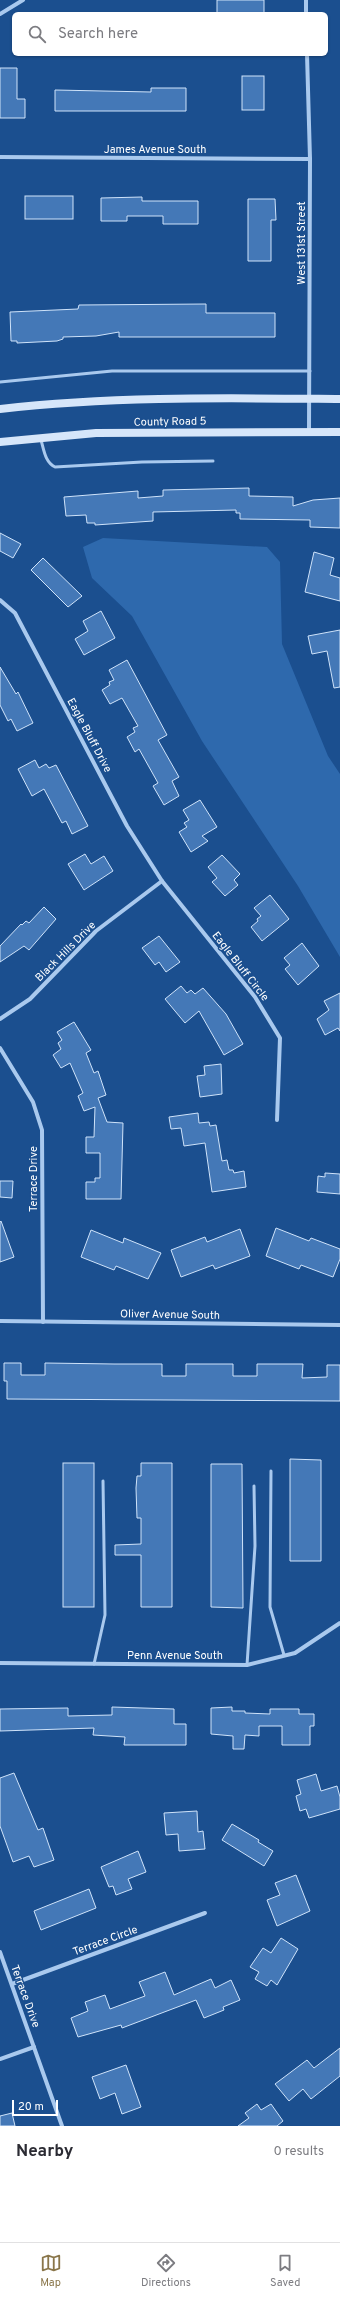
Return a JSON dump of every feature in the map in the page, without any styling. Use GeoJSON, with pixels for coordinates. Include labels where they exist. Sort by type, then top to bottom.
{"type":"FeatureCollection","features":[{"type":"Feature","properties":{"kind":"main road","name":"County Road 5"},"geometry":{"type":"LineString","coordinates":[[0,409],[86,401],[153,398],[340,399]]}},
{"type":"Feature","properties":{"kind":"main road","name":"County Road 5"},"geometry":{"type":"LineString","coordinates":[[0,442],[40,437],[155,431],[340,432]]}},
{"type":"Feature","properties":{"kind":"street"},"geometry":{"type":"LineString","coordinates":[[0,14],[23,0]]}},
{"type":"Feature","properties":{"kind":"street"},"geometry":{"type":"LineString","coordinates":[[306,0],[306,12]]}},
{"type":"Feature","properties":{"kind":"street","name":"West 131st Street"},"geometry":{"type":"LineString","coordinates":[[307,56],[310,159],[310,431]]}},
{"type":"Feature","properties":{"kind":"street","name":"James Avenue South"},"geometry":{"type":"LineString","coordinates":[[0,157],[310,159]]}},
{"type":"Feature","properties":{"kind":"street","name":"Eagle Bluff Drive"},"geometry":{"type":"LineString","coordinates":[[0,600],[15,614],[127,826],[162,881]]}},
{"type":"Feature","properties":{"kind":"street","name":"Black Hills Drive"},"geometry":{"type":"LineString","coordinates":[[0,1019],[30,999],[96,931],[162,881]]}},
{"type":"Feature","properties":{"kind":"street","name":"Eagle Bluff Circle"},"geometry":{"type":"LineString","coordinates":[[162,881],[255,997],[280,1038],[276,1120]]}},
{"type":"Feature","properties":{"kind":"street","name":"Terrace Drive"},"geometry":{"type":"LineString","coordinates":[[0,1048],[33,1102],[42,1130],[43,1322]]}},
{"type":"Feature","properties":{"kind":"street","name":"Oliver Avenue South"},"geometry":{"type":"LineString","coordinates":[[0,1322],[340,1325]]}},
{"type":"Feature","properties":{"kind":"street","name":"Penn Avenue South"},"geometry":{"type":"LineString","coordinates":[[0,1663],[247,1665],[295,1653],[339,1626]]}},
{"type":"Feature","properties":{"kind":"street","name":"Terrace Circle"},"geometry":{"type":"LineString","coordinates":[[12,1984],[205,1913]]}},
{"type":"Feature","properties":{"kind":"street","name":"Terrace Drive"},"geometry":{"type":"LineString","coordinates":[[0,1952],[62,2126]]}},
{"type":"Feature","properties":{"kind":"street"},"geometry":{"type":"LineString","coordinates":[[0,2059],[34,2047]]}},
{"type":"Feature","properties":{"kind":"lane"},"geometry":{"type":"LineString","coordinates":[[0,382],[112,371],[310,371]]}},
{"type":"Feature","properties":{"kind":"lane"},"geometry":{"type":"LineString","coordinates":[[40,437],[49,464],[55,467],[142,462],[212,461]]}},
{"type":"Feature","properties":{"kind":"lane"},"geometry":{"type":"LineString","coordinates":[[271,1471],[270,1607],[284,1655]]}},
{"type":"Feature","properties":{"kind":"lane"},"geometry":{"type":"LineString","coordinates":[[94,1664],[105,1615],[103,1481]]}},
{"type":"Feature","properties":{"kind":"lane"},"geometry":{"type":"LineString","coordinates":[[247,1665],[255,1546],[254,1486]]}},
{"type":"Feature","properties":{"kind":"shaded area"},"geometry":{"type":"Polygon","coordinates":[[[103,538],[267,547],[280,562],[282,644],[328,756],[340,774],[340,957],[298,886],[202,741],[132,616],[92,578],[83,547],[103,538]]]}},
{"type":"Feature","properties":{"kind":"building"},"geometry":{"type":"Polygon","coordinates":[[[217,0],[264,0],[264,12],[217,12],[217,0]]]}},
{"type":"Feature","properties":{"kind":"building"},"geometry":{"type":"Polygon","coordinates":[[[0,68],[17,68],[17,99],[25,99],[25,118],[0,118],[0,68]]]}},
{"type":"Feature","properties":{"kind":"building"},"geometry":{"type":"Polygon","coordinates":[[[242,76],[264,76],[264,110],[242,110],[242,76]]]}},
{"type":"Feature","properties":{"kind":"building"},"geometry":{"type":"Polygon","coordinates":[[[151,88],[186,88],[186,111],[55,111],[55,90],[151,92],[151,88]]]}},
{"type":"Feature","properties":{"kind":"building"},"geometry":{"type":"Polygon","coordinates":[[[25,196],[73,196],[73,219],[25,219],[25,196]]]}},
{"type":"Feature","properties":{"kind":"building"},"geometry":{"type":"Polygon","coordinates":[[[142,197],[142,201],[198,201],[198,224],[163,224],[163,216],[127,216],[127,221],[101,221],[101,198],[142,197]]]}},
{"type":"Feature","properties":{"kind":"building"},"geometry":{"type":"Polygon","coordinates":[[[248,199],[275,199],[276,220],[271,220],[271,261],[248,261],[248,199]]]}},
{"type":"Feature","properties":{"kind":"building"},"geometry":{"type":"Polygon","coordinates":[[[206,304],[206,313],[275,313],[275,337],[119,337],[119,332],[96,336],[63,337],[63,339],[57,341],[17,343],[17,341],[11,341],[10,312],[78,309],[79,305],[206,304]]]}},
{"type":"Feature","properties":{"kind":"building"},"geometry":{"type":"Polygon","coordinates":[[[249,488],[249,496],[293,497],[293,506],[313,500],[340,498],[340,528],[310,527],[310,520],[240,519],[240,513],[236,513],[236,510],[153,512],[153,521],[95,525],[95,523],[87,523],[86,515],[66,516],[64,497],[138,491],[138,498],[163,496],[163,490],[249,488]]]}},
{"type":"Feature","properties":{"kind":"building"},"geometry":{"type":"Polygon","coordinates":[[[0,533],[21,544],[13,558],[0,551],[0,533]]]}},
{"type":"Feature","properties":{"kind":"building"},"geometry":{"type":"Polygon","coordinates":[[[314,552],[334,558],[330,575],[340,578],[340,601],[305,592],[314,552]]]}},
{"type":"Feature","properties":{"kind":"building"},"geometry":{"type":"Polygon","coordinates":[[[43,558],[82,596],[68,607],[31,570],[43,558]]]}},
{"type":"Feature","properties":{"kind":"building"},"geometry":{"type":"Polygon","coordinates":[[[101,611],[115,638],[84,655],[75,639],[88,631],[83,621],[101,611]]]}},
{"type":"Feature","properties":{"kind":"building"},"geometry":{"type":"Polygon","coordinates":[[[340,630],[340,687],[334,688],[327,651],[312,654],[308,636],[340,630]]]}},
{"type":"Feature","properties":{"kind":"building"},"geometry":{"type":"Polygon","coordinates":[[[127,660],[167,735],[158,740],[179,777],[172,781],[179,796],[164,805],[153,786],[158,783],[139,749],[135,752],[127,737],[135,732],[133,728],[138,726],[122,698],[110,704],[102,690],[110,685],[109,682],[114,680],[109,670],[127,660]]]}},
{"type":"Feature","properties":{"kind":"building"},"geometry":{"type":"Polygon","coordinates":[[[0,667],[16,694],[18,692],[33,723],[17,731],[11,719],[8,721],[0,705],[0,667]]]}},
{"type":"Feature","properties":{"kind":"building"},"geometry":{"type":"Polygon","coordinates":[[[35,760],[39,768],[46,764],[49,768],[56,765],[88,826],[72,834],[66,821],[62,823],[44,789],[32,796],[18,769],[35,760]]]}},
{"type":"Feature","properties":{"kind":"building"},"geometry":{"type":"Polygon","coordinates":[[[200,800],[217,827],[202,836],[208,841],[191,852],[179,832],[187,827],[184,823],[189,820],[183,810],[200,800]]]}},
{"type":"Feature","properties":{"kind":"building"},"geometry":{"type":"Polygon","coordinates":[[[85,854],[91,864],[104,856],[113,871],[84,890],[68,864],[85,854]]]}},
{"type":"Feature","properties":{"kind":"building"},"geometry":{"type":"Polygon","coordinates":[[[222,855],[240,874],[234,880],[238,885],[225,896],[212,882],[217,878],[208,867],[222,855]]]}},
{"type":"Feature","properties":{"kind":"building"},"geometry":{"type":"Polygon","coordinates":[[[270,895],[289,919],[262,941],[251,927],[261,916],[254,908],[270,895]]]}},
{"type":"Feature","properties":{"kind":"building"},"geometry":{"type":"Polygon","coordinates":[[[44,907],[56,919],[29,950],[24,946],[0,962],[0,946],[21,924],[22,925],[26,921],[29,923],[44,907]]]}},
{"type":"Feature","properties":{"kind":"building"},"geometry":{"type":"Polygon","coordinates":[[[159,936],[180,962],[166,972],[159,962],[155,965],[142,948],[159,936]]]}},
{"type":"Feature","properties":{"kind":"building"},"geometry":{"type":"Polygon","coordinates":[[[302,943],[319,966],[298,985],[285,969],[290,965],[284,958],[302,943]]]}},
{"type":"Feature","properties":{"kind":"building"},"geometry":{"type":"Polygon","coordinates":[[[181,986],[187,993],[191,990],[195,994],[203,988],[226,1014],[243,1044],[224,1055],[199,1011],[185,1023],[165,999],[181,986]]]}},
{"type":"Feature","properties":{"kind":"building"},"geometry":{"type":"Polygon","coordinates":[[[340,993],[340,1031],[338,1028],[325,1035],[317,1019],[329,1010],[324,1001],[340,993]]]}},
{"type":"Feature","properties":{"kind":"building"},"geometry":{"type":"Polygon","coordinates":[[[74,1022],[91,1050],[86,1053],[94,1073],[98,1071],[106,1095],[98,1098],[107,1122],[123,1123],[121,1199],[86,1199],[86,1182],[95,1182],[95,1178],[100,1178],[100,1153],[86,1153],[86,1137],[94,1137],[95,1107],[84,1111],[78,1096],[83,1093],[70,1063],[61,1068],[53,1055],[61,1049],[58,1043],[62,1040],[57,1032],[74,1022]]]}},
{"type":"Feature","properties":{"kind":"building"},"geometry":{"type":"Polygon","coordinates":[[[221,1064],[222,1094],[200,1097],[197,1076],[205,1075],[204,1066],[221,1064]]]}},
{"type":"Feature","properties":{"kind":"building"},"geometry":{"type":"Polygon","coordinates":[[[198,1113],[199,1123],[209,1122],[210,1126],[216,1125],[222,1161],[227,1160],[229,1170],[233,1170],[234,1173],[244,1171],[246,1187],[212,1192],[205,1143],[184,1146],[181,1128],[171,1129],[169,1117],[198,1113]]]}},
{"type":"Feature","properties":{"kind":"building"},"geometry":{"type":"Polygon","coordinates":[[[325,1173],[340,1174],[340,1194],[317,1192],[318,1176],[325,1177],[325,1173]]]}},
{"type":"Feature","properties":{"kind":"building"},"geometry":{"type":"Polygon","coordinates":[[[0,1181],[13,1181],[12,1198],[0,1197],[0,1181]]]}},
{"type":"Feature","properties":{"kind":"building"},"geometry":{"type":"Polygon","coordinates":[[[1,1221],[14,1257],[0,1262],[0,1222],[1,1221]]]}},
{"type":"Feature","properties":{"kind":"building"},"geometry":{"type":"Polygon","coordinates":[[[276,1228],[309,1241],[311,1238],[340,1249],[340,1259],[333,1277],[301,1265],[299,1269],[266,1256],[276,1228]]]}},
{"type":"Feature","properties":{"kind":"building"},"geometry":{"type":"Polygon","coordinates":[[[240,1229],[250,1256],[215,1269],[213,1265],[181,1277],[171,1250],[205,1237],[207,1242],[240,1229]]]}},
{"type":"Feature","properties":{"kind":"building"},"geometry":{"type":"Polygon","coordinates":[[[91,1230],[123,1243],[124,1238],[161,1253],[148,1279],[116,1266],[114,1270],[81,1257],[91,1230]]]}},
{"type":"Feature","properties":{"kind":"building"},"geometry":{"type":"Polygon","coordinates":[[[4,1363],[21,1363],[21,1375],[45,1375],[45,1363],[162,1364],[162,1376],[186,1376],[186,1364],[233,1364],[233,1376],[257,1376],[257,1364],[303,1364],[302,1378],[327,1377],[327,1365],[340,1365],[340,1401],[7,1399],[7,1381],[4,1381],[4,1363]]]}},
{"type":"Feature","properties":{"kind":"building"},"geometry":{"type":"Polygon","coordinates":[[[290,1459],[321,1460],[321,1561],[290,1561],[290,1459]]]}},
{"type":"Feature","properties":{"kind":"building"},"geometry":{"type":"Polygon","coordinates":[[[63,1463],[94,1463],[94,1607],[63,1607],[63,1463]]]}},
{"type":"Feature","properties":{"kind":"building"},"geometry":{"type":"Polygon","coordinates":[[[141,1463],[172,1463],[172,1607],[141,1607],[141,1555],[115,1555],[115,1545],[141,1544],[141,1518],[137,1518],[136,1488],[137,1476],[141,1476],[141,1463]]]}},
{"type":"Feature","properties":{"kind":"building"},"geometry":{"type":"Polygon","coordinates":[[[211,1464],[242,1464],[243,1608],[211,1607],[211,1464]]]}},
{"type":"Feature","properties":{"kind":"building"},"geometry":{"type":"Polygon","coordinates":[[[112,1707],[174,1709],[174,1724],[186,1724],[186,1745],[124,1745],[125,1737],[93,1735],[94,1728],[0,1731],[0,1709],[68,1708],[68,1716],[112,1715],[112,1707]]]}},
{"type":"Feature","properties":{"kind":"building"},"geometry":{"type":"Polygon","coordinates":[[[232,1707],[232,1711],[245,1711],[245,1713],[270,1714],[270,1709],[299,1709],[299,1714],[314,1714],[314,1726],[310,1726],[310,1745],[282,1745],[282,1726],[259,1726],[259,1736],[245,1735],[244,1749],[233,1749],[233,1736],[211,1734],[211,1708],[232,1707]]]}},
{"type":"Feature","properties":{"kind":"building"},"geometry":{"type":"Polygon","coordinates":[[[14,1773],[38,1830],[43,1828],[54,1860],[34,1867],[29,1856],[13,1862],[0,1826],[0,1778],[14,1773]]]}},
{"type":"Feature","properties":{"kind":"building"},"geometry":{"type":"Polygon","coordinates":[[[316,1774],[321,1791],[337,1786],[340,1797],[340,1809],[309,1818],[306,1809],[300,1811],[296,1796],[301,1794],[297,1780],[316,1774]]]}},
{"type":"Feature","properties":{"kind":"building"},"geometry":{"type":"Polygon","coordinates":[[[197,1811],[198,1832],[203,1831],[205,1849],[179,1851],[178,1834],[166,1835],[164,1813],[197,1811]]]}},
{"type":"Feature","properties":{"kind":"building"},"geometry":{"type":"Polygon","coordinates":[[[232,1824],[259,1840],[258,1842],[273,1851],[264,1866],[222,1840],[232,1824]]]}},
{"type":"Feature","properties":{"kind":"building"},"geometry":{"type":"Polygon","coordinates":[[[138,1851],[146,1872],[128,1879],[132,1889],[116,1895],[113,1886],[109,1887],[101,1867],[138,1851]]]}},
{"type":"Feature","properties":{"kind":"building"},"geometry":{"type":"Polygon","coordinates":[[[296,1875],[310,1911],[277,1926],[267,1900],[280,1895],[275,1883],[296,1875]]]}},
{"type":"Feature","properties":{"kind":"building"},"geometry":{"type":"Polygon","coordinates":[[[89,1889],[96,1908],[41,1930],[34,1911],[89,1889]]]}},
{"type":"Feature","properties":{"kind":"building"},"geometry":{"type":"Polygon","coordinates":[[[281,1938],[298,1949],[277,1985],[271,1980],[267,1986],[255,1979],[259,1972],[250,1967],[263,1948],[271,1953],[281,1938]]]}},
{"type":"Feature","properties":{"kind":"building"},"geometry":{"type":"Polygon","coordinates":[[[165,1972],[174,1995],[211,1979],[215,1988],[231,1980],[240,2000],[223,2007],[224,2010],[204,2018],[196,2000],[122,2028],[121,2025],[78,2037],[71,2018],[88,2011],[85,2002],[105,1995],[110,2009],[145,1996],[139,1982],[165,1972]]]}},
{"type":"Feature","properties":{"kind":"building"},"geometry":{"type":"Polygon","coordinates":[[[340,2048],[340,2076],[311,2099],[303,2089],[289,2101],[275,2084],[307,2060],[314,2068],[340,2048]]]}},
{"type":"Feature","properties":{"kind":"building"},"geometry":{"type":"Polygon","coordinates":[[[126,2065],[141,2107],[122,2114],[115,2093],[100,2099],[92,2077],[126,2065]]]}},
{"type":"Feature","properties":{"kind":"building"},"geometry":{"type":"Polygon","coordinates":[[[257,2104],[261,2110],[271,2104],[283,2121],[277,2126],[238,2126],[249,2118],[245,2113],[257,2104]]]}},
{"type":"Feature","properties":{"kind":"building"},"geometry":{"type":"Polygon","coordinates":[[[12,2113],[15,2126],[0,2126],[0,2116],[12,2113]]]}}]}
